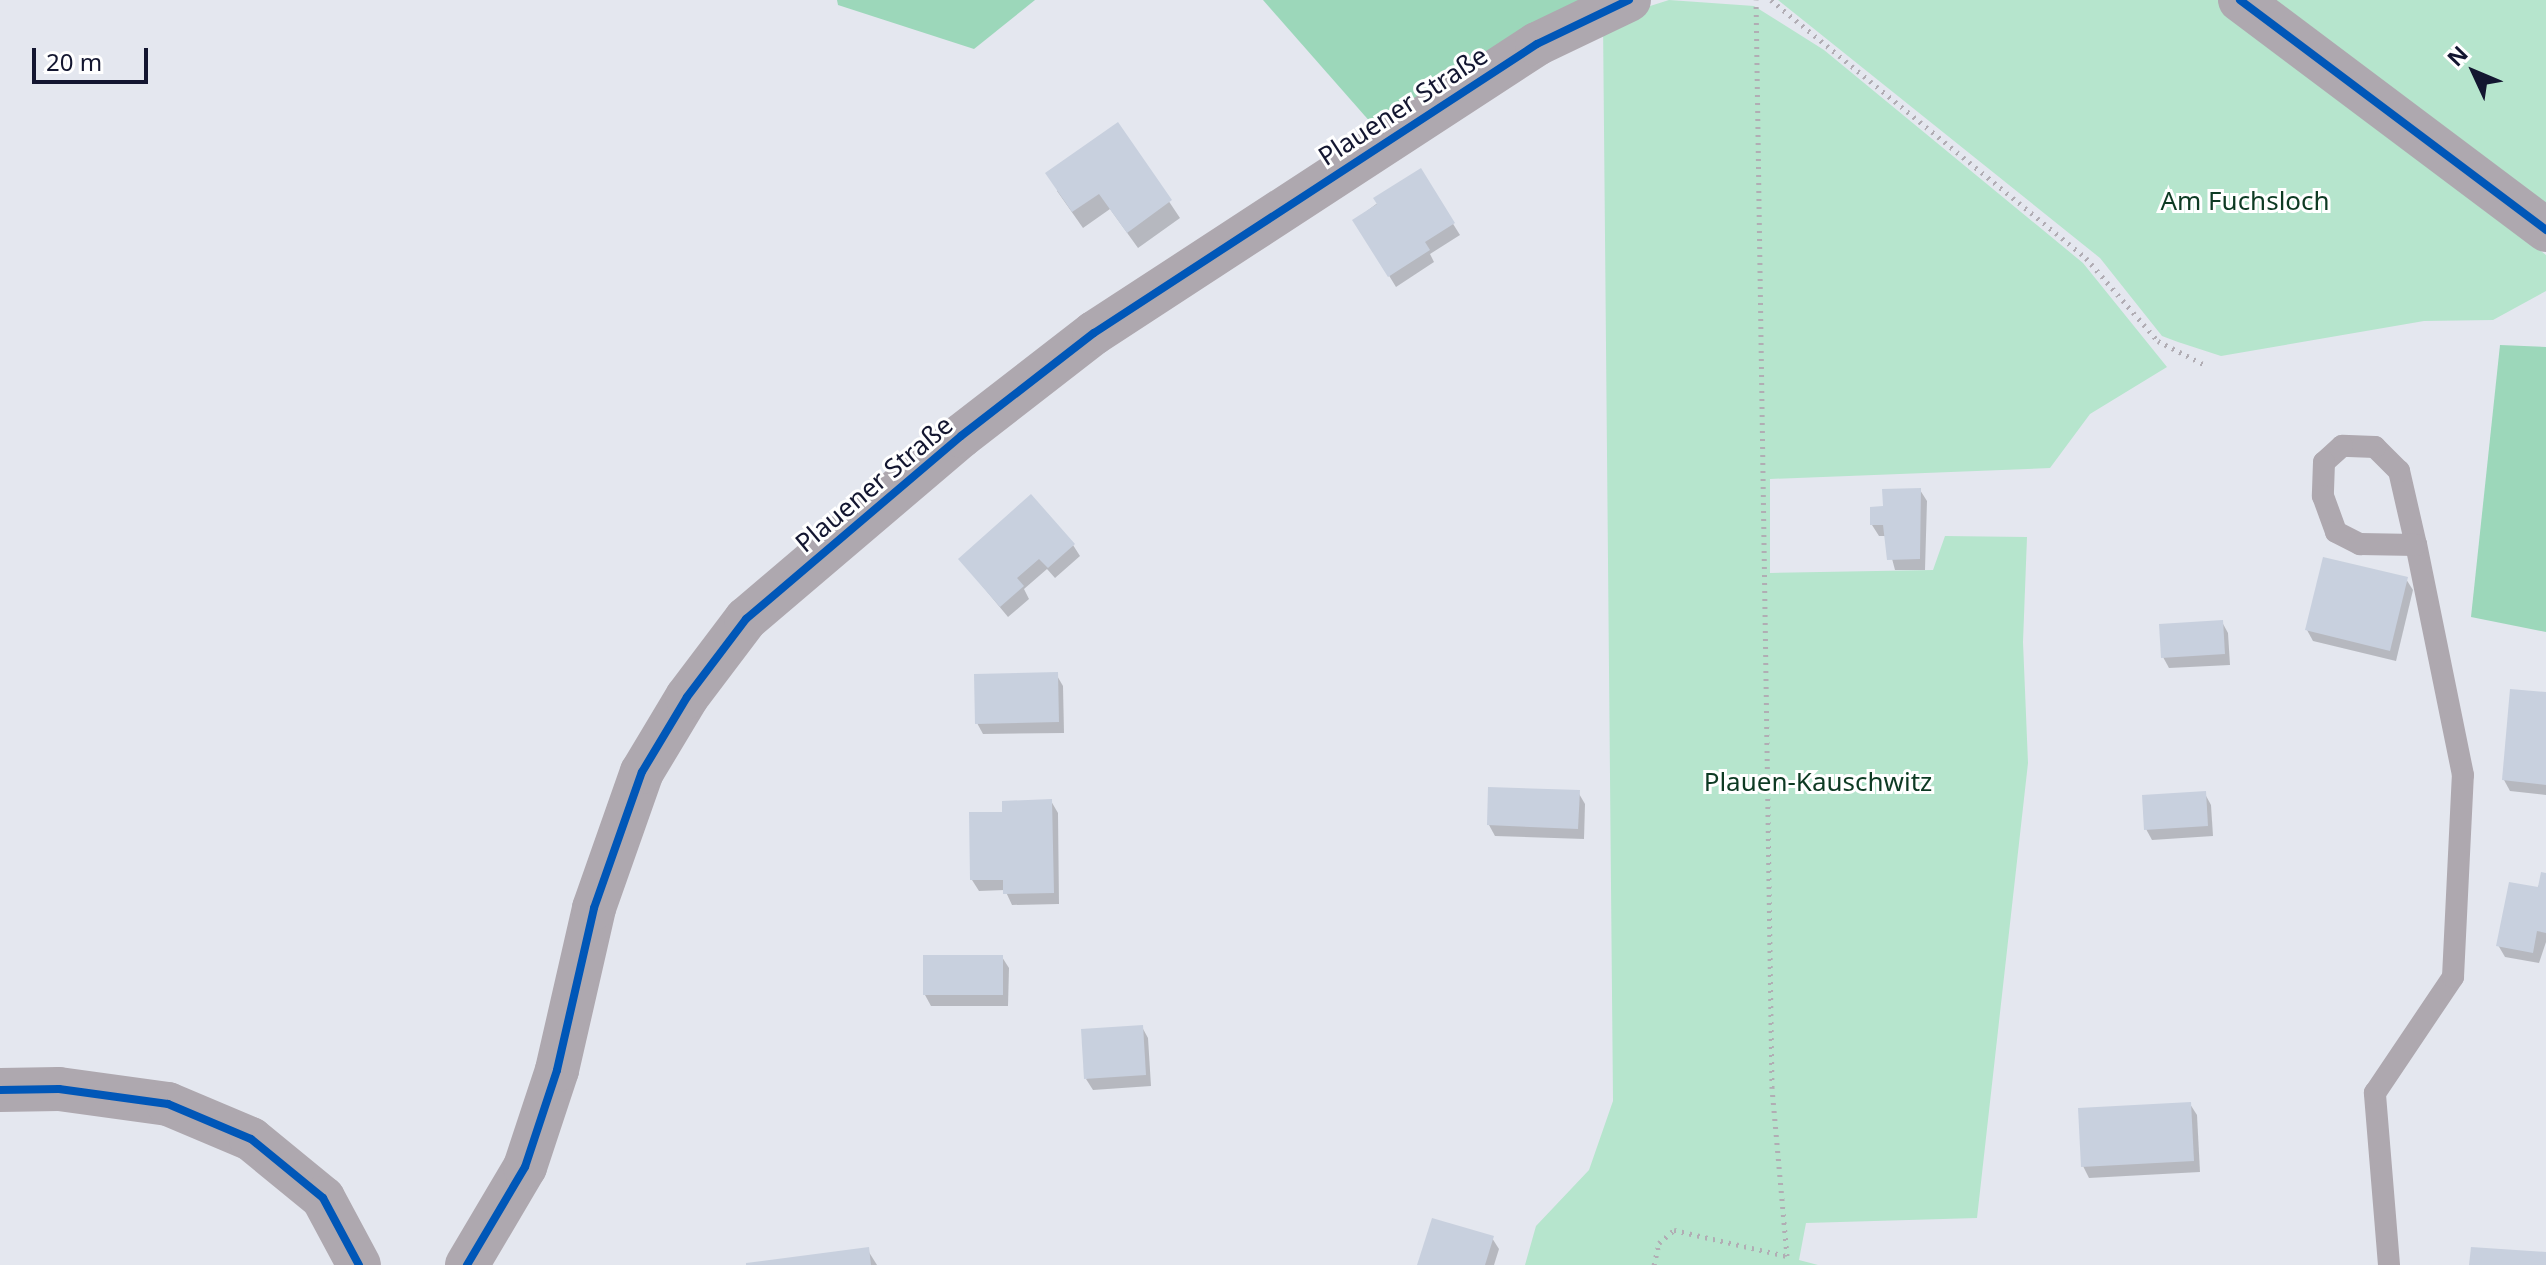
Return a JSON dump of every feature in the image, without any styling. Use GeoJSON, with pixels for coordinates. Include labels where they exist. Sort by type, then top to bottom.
{"type":"FeatureCollection","features":[{"type":"Feature","properties":{"kind":"street","name":"Plauener Straße"},"geometry":{"type":"LineString","coordinates":[[467,1265],[525,1167],[557,1070],[594,908],[642,772],[687,697],[746,619],[961,436],[1094,333],[1537,44],[1629,0]]}},
{"type":"Feature","properties":{"kind":"street"},"geometry":{"type":"LineString","coordinates":[[2240,0],[2546,230]]}},
{"type":"Feature","properties":{"kind":"street"},"geometry":{"type":"LineString","coordinates":[[0,1090],[59,1089],[168,1104],[251,1139],[323,1198],[359,1265]]}},
{"type":"Feature","properties":{"kind":"lane"},"geometry":{"type":"LineString","coordinates":[[2389,1265],[2375,1093],[2453,977],[2463,775],[2416,545],[2399,471],[2375,447],[2342,446],[2324,462],[2323,496],[2336,532],[2360,544],[2416,545]]}},
{"type":"Feature","properties":{"kind":"path"},"geometry":{"type":"LineString","coordinates":[[1654,1265],[1659,1243],[1674,1230],[1787,1256],[1772,1088],[1756,0]]}},
{"type":"Feature","properties":{"kind":"path"},"geometry":{"type":"LineString","coordinates":[[1771,0],[2086,258],[2158,341],[2207,366]]}},
{"type":"Feature","properties":{"kind":"green space"},"geometry":{"type":"Polygon","coordinates":[[[837,0],[1035,0],[974,49],[838,5],[837,0]]]}},
{"type":"Feature","properties":{"kind":"green space"},"geometry":{"type":"Polygon","coordinates":[[[1263,0],[1596,0],[1372,124],[1263,0]]]}},
{"type":"Feature","properties":{"kind":"green space","name":"Plauen-Kauschwitz"},"geometry":{"type":"Polygon","coordinates":[[[1669,0],[1754,6],[1824,50],[2083,263],[2167,367],[2090,414],[2050,468],[1770,479],[1770,573],[1933,570],[1945,536],[2027,537],[2023,642],[2028,763],[1977,1218],[1806,1223],[1799,1260],[1818,1265],[1525,1265],[1536,1226],[1589,1170],[1613,1101],[1603,21],[1669,0]]]}},
{"type":"Feature","properties":{"kind":"green space","name":"Am Fuchsloch"},"geometry":{"type":"Polygon","coordinates":[[[1778,0],[2226,0],[2546,255],[2546,291],[2493,320],[2424,321],[2221,356],[2162,336],[2100,258],[1778,0]]]}},
{"type":"Feature","properties":{"kind":"green space"},"geometry":{"type":"Polygon","coordinates":[[[2254,0],[2546,0],[2546,203],[2254,0]]]}},
{"type":"Feature","properties":{"kind":"green space"},"geometry":{"type":"Polygon","coordinates":[[[2500,345],[2546,347],[2546,632],[2471,617],[2500,345]]]}},
{"type":"Feature","properties":{"kind":"building"},"geometry":{"type":"Polygon","coordinates":[[[1118,122],[1172,200],[1127,233],[1099,194],[1072,212],[1045,173],[1118,122]]]}},
{"type":"Feature","properties":{"kind":"building"},"geometry":{"type":"Polygon","coordinates":[[[1421,168],[1455,223],[1425,242],[1430,250],[1388,277],[1352,220],[1377,204],[1373,198],[1421,168]]]}},
{"type":"Feature","properties":{"kind":"building"},"geometry":{"type":"Polygon","coordinates":[[[1921,488],[1920,559],[1887,560],[1883,525],[1870,525],[1870,507],[1883,506],[1882,489],[1921,488]]]}},
{"type":"Feature","properties":{"kind":"building"},"geometry":{"type":"Polygon","coordinates":[[[1031,494],[1075,544],[1048,568],[1039,559],[1017,578],[1024,586],[1000,607],[958,559],[1031,494]]]}},
{"type":"Feature","properties":{"kind":"building"},"geometry":{"type":"Polygon","coordinates":[[[2323,557],[2408,577],[2390,651],[2305,630],[2323,557]]]}},
{"type":"Feature","properties":{"kind":"building"},"geometry":{"type":"Polygon","coordinates":[[[2223,620],[2225,654],[2161,658],[2159,624],[2223,620]]]}},
{"type":"Feature","properties":{"kind":"building"},"geometry":{"type":"Polygon","coordinates":[[[1058,672],[1059,722],[975,724],[974,674],[1058,672]]]}},
{"type":"Feature","properties":{"kind":"building"},"geometry":{"type":"Polygon","coordinates":[[[2510,689],[2546,692],[2546,785],[2502,780],[2510,689]]]}},
{"type":"Feature","properties":{"kind":"building"},"geometry":{"type":"Polygon","coordinates":[[[1488,787],[1580,790],[1578,829],[1487,825],[1488,787]]]}},
{"type":"Feature","properties":{"kind":"building"},"geometry":{"type":"Polygon","coordinates":[[[2206,791],[2208,826],[2144,830],[2142,795],[2206,791]]]}},
{"type":"Feature","properties":{"kind":"building"},"geometry":{"type":"Polygon","coordinates":[[[1052,799],[1054,893],[1003,894],[1003,880],[970,880],[969,812],[1002,812],[1002,801],[1052,799]]]}},
{"type":"Feature","properties":{"kind":"building"},"geometry":{"type":"Polygon","coordinates":[[[2541,872],[2546,873],[2546,933],[2537,931],[2533,953],[2496,946],[2509,882],[2538,887],[2541,872]]]}},
{"type":"Feature","properties":{"kind":"building"},"geometry":{"type":"Polygon","coordinates":[[[923,955],[1003,955],[1003,995],[923,995],[923,955]]]}},
{"type":"Feature","properties":{"kind":"building"},"geometry":{"type":"Polygon","coordinates":[[[1143,1025],[1146,1075],[1084,1079],[1081,1029],[1143,1025]]]}},
{"type":"Feature","properties":{"kind":"building"},"geometry":{"type":"Polygon","coordinates":[[[2191,1102],[2194,1161],[2081,1167],[2078,1108],[2191,1102]]]}},
{"type":"Feature","properties":{"kind":"building"},"geometry":{"type":"Polygon","coordinates":[[[1432,1218],[1494,1236],[1485,1265],[1417,1265],[1432,1218]]]}},
{"type":"Feature","properties":{"kind":"building"},"geometry":{"type":"Polygon","coordinates":[[[869,1247],[871,1265],[746,1265],[746,1263],[869,1247]]]}},
{"type":"Feature","properties":{"kind":"building"},"geometry":{"type":"Polygon","coordinates":[[[2471,1247],[2546,1252],[2546,1265],[2469,1265],[2471,1247]]]}},
{"type":"Feature","properties":{"kind":"cycle path"},"geometry":{"type":"LineString","coordinates":[[467,1265],[525,1167],[557,1070],[594,908],[642,772],[687,697],[746,619],[961,436],[1094,333],[1537,44],[1629,0]]}},
{"type":"Feature","properties":{"kind":"cycle path"},"geometry":{"type":"LineString","coordinates":[[2240,0],[2546,230]]}},
{"type":"Feature","properties":{"kind":"cycle path"},"geometry":{"type":"LineString","coordinates":[[0,1090],[59,1089],[168,1104],[251,1139],[323,1198],[359,1265]]}}]}
